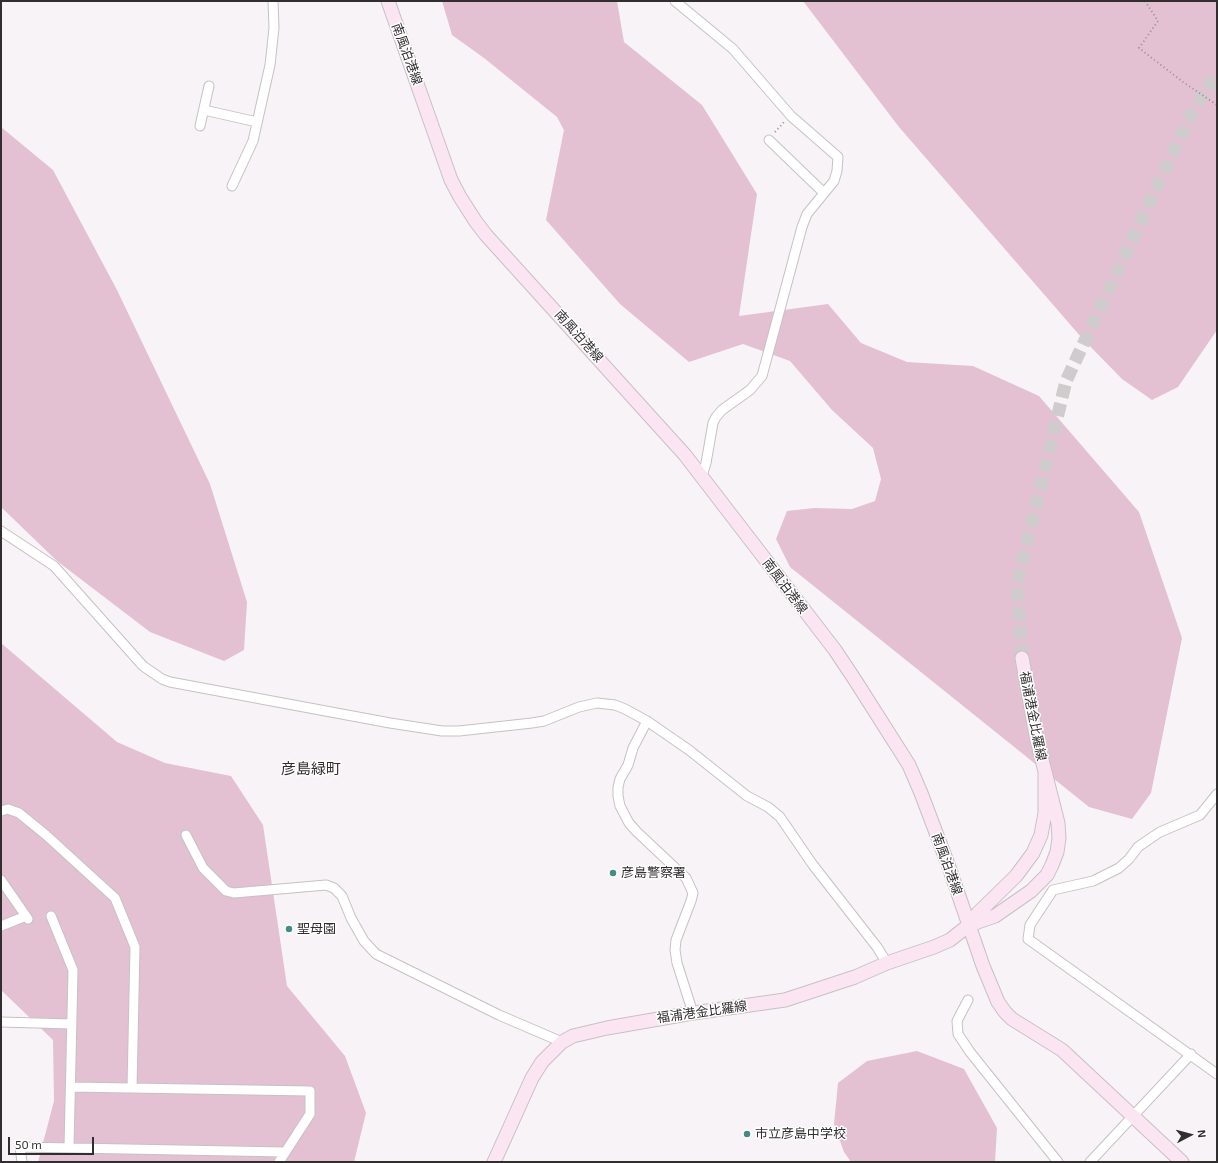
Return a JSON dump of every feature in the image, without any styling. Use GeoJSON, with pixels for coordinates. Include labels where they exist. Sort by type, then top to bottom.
{"type":"FeatureCollection","features":[{"type":"Feature","properties":{"kind":"main road","name":"南風泊港線"},"geometry":{"type":"LineString","coordinates":[[388,1],[452,180],[460,197],[476,222],[652,417],[702,476],[835,650],[909,765],[922,793],[992,990],[1005,1012],[1062,1050],[1182,1162]]}},
{"type":"Feature","properties":{"kind":"main road","name":"福浦港金比羅線"},"geometry":{"type":"LineString","coordinates":[[969,925],[995,916],[1008,908],[1040,883],[1052,865],[1057,852],[1058,822],[1044,773],[1022,658]]}},
{"type":"Feature","properties":{"kind":"main road","name":"福浦港金比羅線"},"geometry":{"type":"LineString","coordinates":[[494,1162],[532,1078],[542,1062],[562,1042],[573,1036],[589,1031],[693,1013],[785,1000],[855,977],[887,963],[950,940],[969,925],[978,913],[1024,867],[1038,842],[1044,825],[1044,773]]}},
{"type":"Feature","properties":{"kind":"street"},"geometry":{"type":"LineString","coordinates":[[232,186],[253,141],[272,50],[274,28],[273,1]]}},
{"type":"Feature","properties":{"kind":"street"},"geometry":{"type":"LineString","coordinates":[[675,1],[733,49],[791,116],[838,157],[837,171],[834,180],[807,214],[802,227],[762,376],[750,390],[716,416],[713,423],[706,463],[702,476]]}},
{"type":"Feature","properties":{"kind":"street"},"geometry":{"type":"LineString","coordinates":[[200,126],[209,86]]}},
{"type":"Feature","properties":{"kind":"street"},"geometry":{"type":"LineString","coordinates":[[204,110],[257,122]]}},
{"type":"Feature","properties":{"kind":"street"},"geometry":{"type":"LineString","coordinates":[[769,140],[824,193]]}},
{"type":"Feature","properties":{"kind":"street"},"geometry":{"type":"LineString","coordinates":[[1,531],[54,566],[143,666],[162,679],[170,682],[442,732],[544,721],[579,707],[597,703],[615,705],[625,709],[647,721],[689,750],[747,796],[780,817],[813,865],[877,947],[887,963]]}},
{"type":"Feature","properties":{"kind":"street"},"geometry":{"type":"LineString","coordinates":[[647,721],[633,748],[628,764],[620,779],[618,796],[620,806],[630,823],[637,832],[686,878],[693,893],[676,940],[675,950],[677,963],[693,1013]]}},
{"type":"Feature","properties":{"kind":"street"},"geometry":{"type":"LineString","coordinates":[[1217,794],[1200,815],[1160,832],[1138,847],[1129,859],[1119,868],[1093,881],[1053,890],[1030,925],[1028,939],[1217,1074]]}},
{"type":"Feature","properties":{"kind":"street"},"geometry":{"type":"LineString","coordinates":[[1,811],[8,810],[19,813],[46,835],[114,898],[135,947],[132,1088]]}},
{"type":"Feature","properties":{"kind":"street"},"geometry":{"type":"LineString","coordinates":[[186,835],[203,868],[226,891],[234,893],[326,885],[334,888],[342,896],[351,918],[364,941],[376,954],[499,1015],[562,1042]]}},
{"type":"Feature","properties":{"kind":"street"},"geometry":{"type":"LineString","coordinates":[[1,880],[27,918],[1,926]]}},
{"type":"Feature","properties":{"kind":"street"},"geometry":{"type":"LineString","coordinates":[[51,916],[73,970],[69,1148]]}},
{"type":"Feature","properties":{"kind":"street"},"geometry":{"type":"LineString","coordinates":[[968,1000],[956,1021],[958,1034],[970,1052],[1058,1162]]}},
{"type":"Feature","properties":{"kind":"street"},"geometry":{"type":"LineString","coordinates":[[1,1022],[72,1024]]}},
{"type":"Feature","properties":{"kind":"street"},"geometry":{"type":"LineString","coordinates":[[1090,1162],[1191,1054]]}},
{"type":"Feature","properties":{"kind":"street"},"geometry":{"type":"LineString","coordinates":[[71,1087],[310,1091],[310,1114],[279,1162]]}},
{"type":"Feature","properties":{"kind":"street"},"geometry":{"type":"LineString","coordinates":[[22,1162],[20,1147],[285,1152]]}},
{"type":"Feature","properties":{"kind":"path"},"geometry":{"type":"LineString","coordinates":[[1144,1],[1158,21],[1140,48],[1183,82],[1217,104]]}},
{"type":"Feature","properties":{"kind":"path"},"geometry":{"type":"LineString","coordinates":[[769,140],[791,116]]}},
{"type":"Feature","properties":{"kind":"shaded area"},"geometry":{"type":"Polygon","coordinates":[[[442,1],[617,1],[624,42],[702,105],[757,194],[739,316],[828,304],[861,343],[907,362],[973,366],[1039,396],[1139,512],[1182,638],[1151,793],[1132,819],[1089,807],[790,567],[776,539],[787,511],[814,508],[852,509],[875,501],[881,479],[873,448],[832,410],[790,361],[743,344],[689,362],[620,304],[546,220],[564,130],[557,117],[484,58],[452,35],[442,1]]]}},
{"type":"Feature","properties":{"kind":"shaded area"},"geometry":{"type":"Polygon","coordinates":[[[803,1],[1217,1],[1217,330],[1178,387],[1152,400],[1122,379],[1081,337],[899,127],[803,1]]]}},
{"type":"Feature","properties":{"kind":"shaded area"},"geometry":{"type":"Polygon","coordinates":[[[1,127],[53,170],[117,290],[210,484],[247,602],[244,650],[224,661],[150,632],[57,561],[1,507],[1,127]]]}},
{"type":"Feature","properties":{"kind":"shaded area"},"geometry":{"type":"Polygon","coordinates":[[[1,643],[117,742],[165,763],[231,776],[263,825],[287,986],[345,1056],[366,1113],[354,1162],[38,1162],[54,1101],[53,1040],[1,990],[1,643]]]}},
{"type":"Feature","properties":{"kind":"shaded area"},"geometry":{"type":"Polygon","coordinates":[[[917,1051],[964,1069],[997,1128],[995,1162],[851,1162],[844,1152],[834,1124],[838,1083],[867,1061],[917,1051]]]}},
{"type":"Feature","properties":{"kind":"tunnel"},"geometry":{"type":"LineString","coordinates":[[1022,658],[1017,584],[1066,381],[1190,116],[1217,73]]}},
{"type":"Feature","properties":{"kind":"place","name":"彦島警察署"},"geometry":{"type":"Point","coordinates":[613,873]}},
{"type":"Feature","properties":{"kind":"place","name":"聖母園"},"geometry":{"type":"Point","coordinates":[289,929]}},
{"type":"Feature","properties":{"kind":"place","name":"市立彦島中学校"},"geometry":{"type":"Point","coordinates":[747,1134]}},
{"type":"Feature","properties":{"kind":"district","name":"彦島緑町"},"geometry":{"type":"Point","coordinates":[311,769]}}]}
